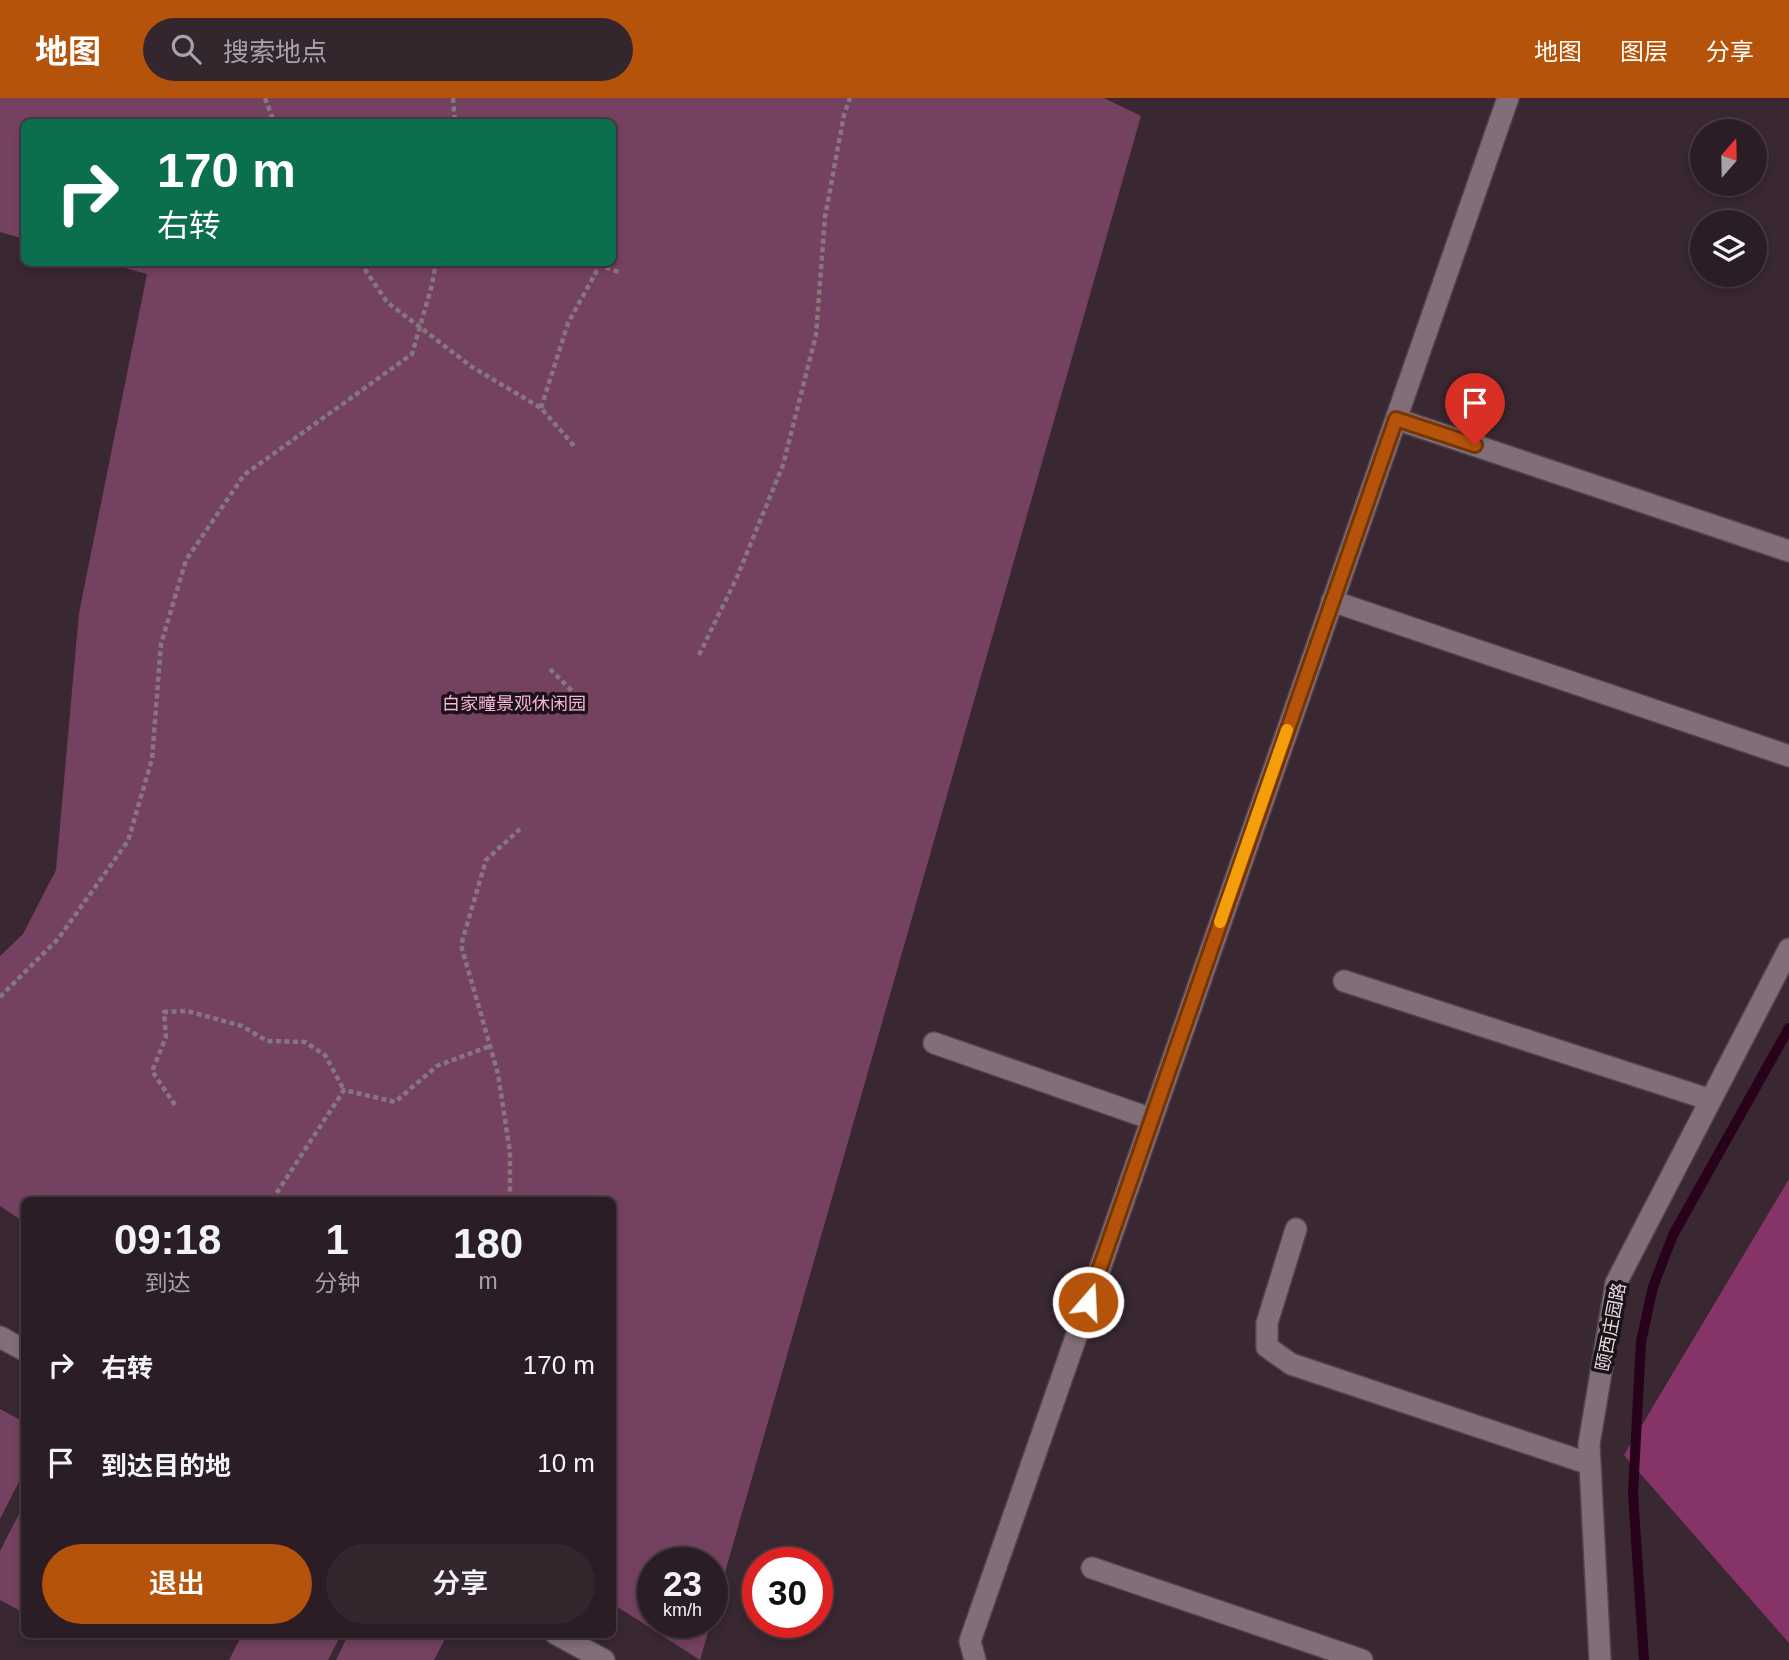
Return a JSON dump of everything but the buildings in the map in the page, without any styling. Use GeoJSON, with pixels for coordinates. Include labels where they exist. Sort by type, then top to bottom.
{"type":"FeatureCollection","features":[{"type":"Feature","properties":{"kind":"street"},"geometry":{"type":"LineString","coordinates":[[975,1660],[970,1641],[1508,98]]}},
{"type":"Feature","properties":{"kind":"street"},"geometry":{"type":"LineString","coordinates":[[1396,419],[1789,551]]}},
{"type":"Feature","properties":{"kind":"street"},"geometry":{"type":"LineString","coordinates":[[1332,601],[1789,756]]}},
{"type":"Feature","properties":{"kind":"street","name":"颐西庄园路"},"geometry":{"type":"LineString","coordinates":[[1600,1660],[1589,1444],[1616,1283],[1789,949]]}},
{"type":"Feature","properties":{"kind":"street"},"geometry":{"type":"LineString","coordinates":[[1344,981],[1711,1100]]}},
{"type":"Feature","properties":{"kind":"street"},"geometry":{"type":"LineString","coordinates":[[934,1043],[1152,1119]]}},
{"type":"Feature","properties":{"kind":"street"},"geometry":{"type":"LineString","coordinates":[[1296,1229],[1267,1323],[1267,1347],[1291,1364],[1590,1464]]}},
{"type":"Feature","properties":{"kind":"street"},"geometry":{"type":"LineString","coordinates":[[0,1337],[21,1348]]}},
{"type":"Feature","properties":{"kind":"street"},"geometry":{"type":"LineString","coordinates":[[1092,1568],[1362,1660]]}},
{"type":"Feature","properties":{"kind":"street"},"geometry":{"type":"LineString","coordinates":[[563,1638],[604,1660]]}},
{"type":"Feature","properties":{"kind":"path"},"geometry":{"type":"LineString","coordinates":[[265,98],[273,119]]}},
{"type":"Feature","properties":{"kind":"path"},"geometry":{"type":"LineString","coordinates":[[453,98],[455,119]]}},
{"type":"Feature","properties":{"kind":"path"},"geometry":{"type":"LineString","coordinates":[[698,654],[737,577],[783,465],[816,335],[825,217],[844,115],[850,98]]}},
{"type":"Feature","properties":{"kind":"path"},"geometry":{"type":"LineString","coordinates":[[363,266],[387,302],[472,367],[541,408],[575,447]]}},
{"type":"Feature","properties":{"kind":"path"},"geometry":{"type":"LineString","coordinates":[[0,997],[58,939],[128,841],[152,759],[161,644],[186,560],[244,475],[412,354],[435,266]]}},
{"type":"Feature","properties":{"kind":"path"},"geometry":{"type":"LineString","coordinates":[[541,408],[568,323],[599,266]]}},
{"type":"Feature","properties":{"kind":"path"},"geometry":{"type":"LineString","coordinates":[[603,266],[619,272]]}},
{"type":"Feature","properties":{"kind":"path"},"geometry":{"type":"LineString","coordinates":[[550,669],[577,696]]}},
{"type":"Feature","properties":{"kind":"path"},"geometry":{"type":"LineString","coordinates":[[510,1197],[510,1153],[498,1074],[461,945],[486,860],[520,829]]}},
{"type":"Feature","properties":{"kind":"path"},"geometry":{"type":"LineString","coordinates":[[175,1105],[152,1072],[166,1037],[164,1012],[187,1010],[243,1026],[267,1041],[305,1042],[324,1055],[344,1090],[395,1102],[437,1066],[490,1046]]}},
{"type":"Feature","properties":{"kind":"path"},"geometry":{"type":"LineString","coordinates":[[274,1197],[344,1090]]}},
{"type":"Feature","properties":{"kind":"green space","name":"白家疃景观休闲园"},"geometry":{"type":"Polygon","coordinates":[[[0,98],[1104,98],[1141,116],[728,1562],[728,1547],[637,1547],[637,1619],[616,1606],[616,1197],[21,1197],[21,1220],[0,1206],[0,956],[23,934],[56,870],[79,613],[147,274],[118,266],[616,266],[616,119],[21,119],[21,238],[0,232],[0,98]]]}},
{"type":"Feature","properties":{"kind":"green space"},"geometry":{"type":"Polygon","coordinates":[[[0,1409],[21,1420],[21,1478],[0,1519],[0,1409]]]}},
{"type":"Feature","properties":{"kind":"green space"},"geometry":{"type":"Polygon","coordinates":[[[21,1510],[21,1611],[0,1600],[0,1551],[21,1510]]]}},
{"type":"Feature","properties":{"kind":"green space"},"geometry":{"type":"Polygon","coordinates":[[[240,1638],[339,1638],[328,1660],[229,1660],[240,1638]]]}},
{"type":"Feature","properties":{"kind":"green space"},"geometry":{"type":"Polygon","coordinates":[[[347,1638],[445,1639],[434,1660],[336,1660],[347,1638]]]}},
{"type":"Feature","properties":{"kind":"green space","name":"白家疃景观休闲园"},"geometry":{"type":"Polygon","coordinates":[[[666,1638],[706,1638],[700,1660],[666,1638]]]}},
{"type":"Feature","properties":{"kind":"shaded area"},"geometry":{"type":"Polygon","coordinates":[[[1789,1179],[1789,1643],[1624,1455],[1789,1179]]]}},
{"type":"Feature","properties":{"kind":"waterway"},"geometry":{"type":"LineString","coordinates":[[1644,1660],[1633,1493],[1641,1342],[1653,1287],[1673,1235],[1789,1028]]}},
{"type":"Feature","properties":{"kind":"slow traffic"},"geometry":{"type":"LineString","coordinates":[[1220,922],[1287,730]]}},
{"type":"Feature","properties":{"kind":"route"},"geometry":{"type":"LineString","coordinates":[[1088,1302],[1396,419],[1475,445]]}}]}
